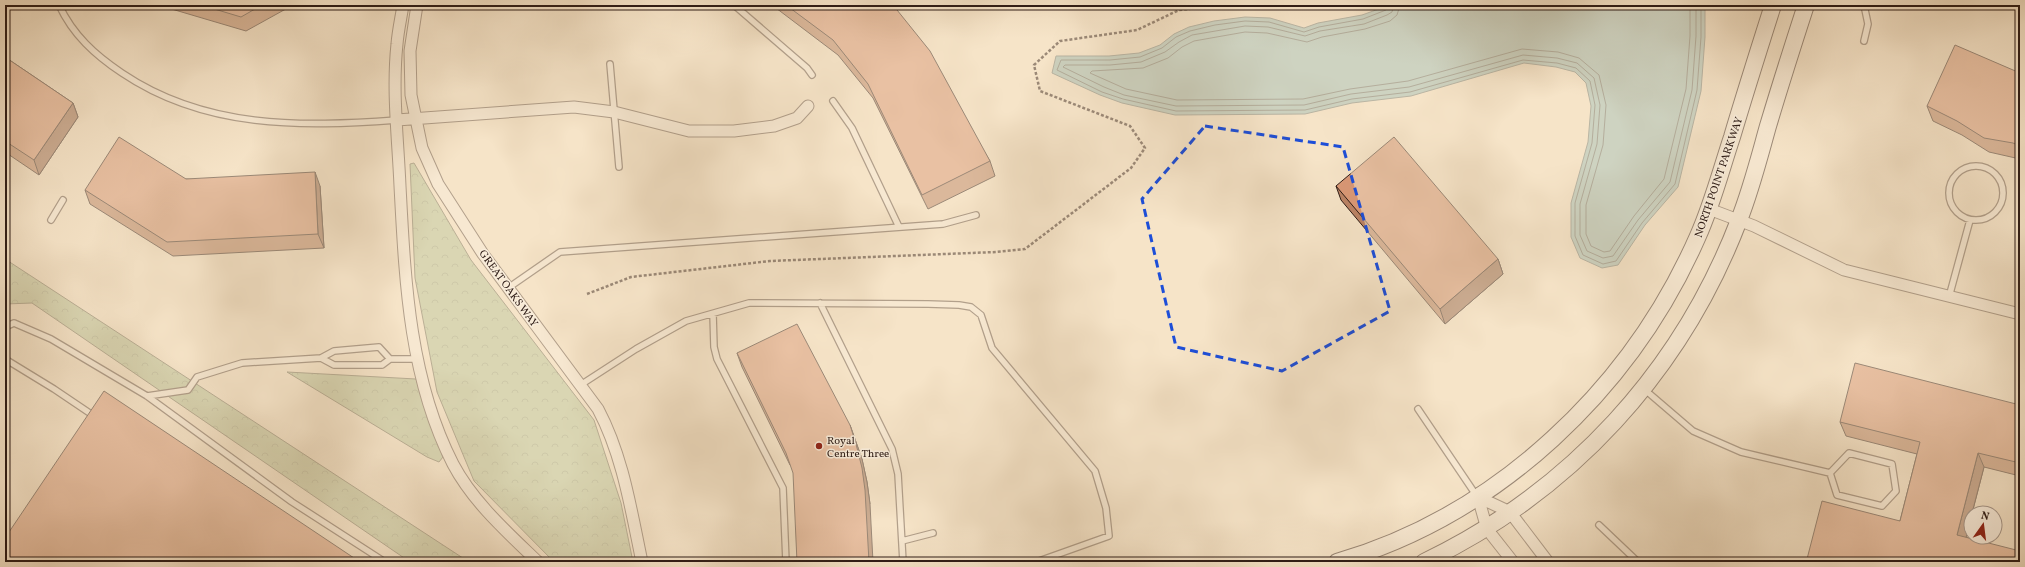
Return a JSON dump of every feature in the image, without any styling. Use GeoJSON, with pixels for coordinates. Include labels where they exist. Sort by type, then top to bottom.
{"type":"FeatureCollection","features":[{"type":"Feature","properties":{"kind":"street"},"geometry":{"type":"LineString","coordinates":[[403,5],[397,45],[395,101],[405,254],[416,359],[432,415],[453,464],[476,500],[538,562]]}},
{"type":"Feature","properties":{"kind":"street","name":"GREAT OAKS WAY"},"geometry":{"type":"LineString","coordinates":[[417,5],[410,51],[411,95],[422,148],[438,184],[483,254],[582,384],[598,409],[608,428],[616,450],[642,562]]}},
{"type":"Feature","properties":{"kind":"street","name":"NORTH POINT PARKWAY"},"geometry":{"type":"LineString","coordinates":[[1337,562],[1381,547],[1410,534],[1447,516],[1478,497],[1542,449],[1580,414],[1613,376],[1649,328],[1668,295],[1698,236],[1709,209],[1773,5]]}},
{"type":"Feature","properties":{"kind":"street"},"geometry":{"type":"LineString","coordinates":[[1424,562],[1487,529],[1554,480],[1604,433],[1644,388],[1665,360],[1696,310],[1715,275],[1739,220],[1806,5]]}},
{"type":"Feature","properties":{"kind":"street"},"geometry":{"type":"LineString","coordinates":[[397,120],[415,120],[574,107],[614,112],[689,130],[734,131],[774,126],[797,118],[808,106]]}},
{"type":"Feature","properties":{"kind":"street"},"geometry":{"type":"LineString","coordinates":[[1709,209],[1739,220],[1844,270],[2020,314]]}},
{"type":"Feature","properties":{"kind":"street"},"geometry":{"type":"LineString","coordinates":[[1478,497],[1510,512],[1548,562]]}},
{"type":"Feature","properties":{"kind":"street"},"geometry":{"type":"LineString","coordinates":[[1478,497],[1487,529],[1513,562]]}},
{"type":"Feature","properties":{"kind":"lane"},"geometry":{"type":"LineString","coordinates":[[59,5],[66,21],[81,40],[105,62],[138,84],[190,107],[247,120],[315,125],[397,120]]}},
{"type":"Feature","properties":{"kind":"lane"},"geometry":{"type":"LineString","coordinates":[[734,5],[807,68],[812,75]]}},
{"type":"Feature","properties":{"kind":"lane"},"geometry":{"type":"LineString","coordinates":[[1864,5],[1868,24],[1864,41]]}},
{"type":"Feature","properties":{"kind":"lane"},"geometry":{"type":"LineString","coordinates":[[610,64],[619,168]]}},
{"type":"Feature","properties":{"kind":"lane"},"geometry":{"type":"LineString","coordinates":[[833,101],[852,128],[899,227]]}},
{"type":"Feature","properties":{"kind":"lane"},"geometry":{"type":"LineString","coordinates":[[1973,166],[1984,166],[1993,171],[2000,179],[2004,189],[2003,200],[1998,210],[1990,217],[1980,220],[1970,220],[1960,215],[1953,207],[1949,197],[1950,186],[1954,176],[1962,169],[1973,166]]}},
{"type":"Feature","properties":{"kind":"lane"},"geometry":{"type":"LineString","coordinates":[[51,220],[63,200]]}},
{"type":"Feature","properties":{"kind":"lane"},"geometry":{"type":"LineString","coordinates":[[508,288],[560,252],[943,224],[976,215]]}},
{"type":"Feature","properties":{"kind":"lane"},"geometry":{"type":"LineString","coordinates":[[1949,297],[1970,220]]}},
{"type":"Feature","properties":{"kind":"lane"},"geometry":{"type":"LineString","coordinates":[[582,384],[636,349],[686,321],[749,303],[959,305],[971,307],[982,315],[992,348],[1095,471],[1106,508],[1109,536],[1036,562]]}},
{"type":"Feature","properties":{"kind":"lane"},"geometry":{"type":"LineString","coordinates":[[820,303],[892,449],[898,474],[903,562]]}},
{"type":"Feature","properties":{"kind":"lane"},"geometry":{"type":"LineString","coordinates":[[713,314],[714,347],[717,359],[782,488],[786,562]]}},
{"type":"Feature","properties":{"kind":"lane"},"geometry":{"type":"LineString","coordinates":[[5,326],[14,323],[51,338],[147,396],[292,502],[385,562]]}},
{"type":"Feature","properties":{"kind":"lane"},"geometry":{"type":"LineString","coordinates":[[147,396],[188,390],[197,377],[242,363],[321,358],[334,351],[379,347],[390,359]]}},
{"type":"Feature","properties":{"kind":"lane"},"geometry":{"type":"LineString","coordinates":[[321,358],[334,365],[382,365],[390,359],[416,359]]}},
{"type":"Feature","properties":{"kind":"lane"},"geometry":{"type":"LineString","coordinates":[[5,359],[97,418]]}},
{"type":"Feature","properties":{"kind":"lane"},"geometry":{"type":"LineString","coordinates":[[1644,388],[1693,432],[1741,452],[1830,473]]}},
{"type":"Feature","properties":{"kind":"lane"},"geometry":{"type":"LineString","coordinates":[[1418,409],[1478,497]]}},
{"type":"Feature","properties":{"kind":"lane"},"geometry":{"type":"LineString","coordinates":[[1849,453],[1892,464],[1896,491],[1882,506],[1837,495],[1830,473],[1849,453]]}},
{"type":"Feature","properties":{"kind":"lane"},"geometry":{"type":"LineString","coordinates":[[1599,525],[1638,562]]}},
{"type":"Feature","properties":{"kind":"lane"},"geometry":{"type":"LineString","coordinates":[[902,541],[933,533]]}},
{"type":"Feature","properties":{"kind":"path"},"geometry":{"type":"LineString","coordinates":[[587,294],[631,277],[770,261],[948,255],[1025,249],[1131,168],[1145,148],[1130,126],[1040,91],[1034,65],[1060,41],[1137,30],[1179,10],[1226,5]]}},
{"type":"Feature","properties":{"kind":"highlighted area"},"geometry":{"type":"Polygon","coordinates":[[[1205,126],[1343,147],[1390,311],[1282,371],[1176,347],[1142,199],[1205,126]]]}},
{"type":"Feature","properties":{"kind":"green space"},"geometry":{"type":"Polygon","coordinates":[[[414,163],[471,260],[594,420],[621,503],[633,562],[554,562],[474,481],[437,392],[415,278],[410,164],[414,163]]]}},
{"type":"Feature","properties":{"kind":"green space"},"geometry":{"type":"Polygon","coordinates":[[[5,259],[469,562],[410,562],[32,303],[5,304],[5,259]]]}},
{"type":"Feature","properties":{"kind":"green space"},"geometry":{"type":"Polygon","coordinates":[[[287,372],[416,379],[443,457],[439,462],[427,457],[287,372]]]}},
{"type":"Feature","properties":{"kind":"water"},"geometry":{"type":"Polygon","coordinates":[[[1390,5],[1705,5],[1705,37],[1701,91],[1678,187],[1645,225],[1618,265],[1602,268],[1580,258],[1571,237],[1571,203],[1588,142],[1591,106],[1586,83],[1575,72],[1556,67],[1524,63],[1411,96],[1352,103],[1305,114],[1175,115],[1122,103],[1100,95],[1052,73],[1056,56],[1109,56],[1139,53],[1160,45],[1174,34],[1189,27],[1214,21],[1245,17],[1270,18],[1304,28],[1318,23],[1362,15],[1390,5]]]}},
{"type":"Feature","properties":{"kind":"building"},"geometry":{"type":"Polygon","coordinates":[[[201,5],[262,5],[241,17],[201,5]]]}},
{"type":"Feature","properties":{"kind":"building"},"geometry":{"type":"Polygon","coordinates":[[[786,5],[893,5],[930,51],[990,161],[922,195],[868,84],[833,40],[786,5]]]}},
{"type":"Feature","properties":{"kind":"building"},"geometry":{"type":"Polygon","coordinates":[[[1955,45],[2020,73],[2020,146],[2013,143],[1984,138],[1957,121],[1927,106],[1955,45]]]}},
{"type":"Feature","properties":{"kind":"building"},"geometry":{"type":"Polygon","coordinates":[[[5,57],[73,103],[34,160],[5,141],[5,57]]]}},
{"type":"Feature","properties":{"kind":"building"},"geometry":{"type":"Polygon","coordinates":[[[119,137],[186,179],[315,172],[318,234],[167,242],[85,190],[119,137]]]}},
{"type":"Feature","properties":{"kind":"building"},"geometry":{"type":"Polygon","coordinates":[[[1394,137],[1498,259],[1440,309],[1336,186],[1394,137]]]}},
{"type":"Feature","properties":{"kind":"building","name":"Royal Centre Three"},"geometry":{"type":"Polygon","coordinates":[[[797,324],[850,425],[856,444],[862,468],[865,490],[869,562],[797,562],[793,473],[786,453],[737,353],[797,324]]]}},
{"type":"Feature","properties":{"kind":"building"},"geometry":{"type":"Polygon","coordinates":[[[1855,363],[2020,405],[2020,463],[1978,453],[1965,505],[1963,505],[1963,512],[1957,535],[1963,537],[1963,545],[1996,545],[2020,551],[2020,562],[1820,562],[1807,559],[1822,501],[1900,521],[1920,442],[1840,422],[1855,363]]]}},
{"type":"Feature","properties":{"kind":"building"},"geometry":{"type":"Polygon","coordinates":[[[104,391],[360,562],[5,562],[5,538],[104,391]]]}},
{"type":"Feature","properties":{"kind":"place","name":"Royal Centre Three"},"geometry":{"type":"Point","coordinates":[819,446]}}]}
